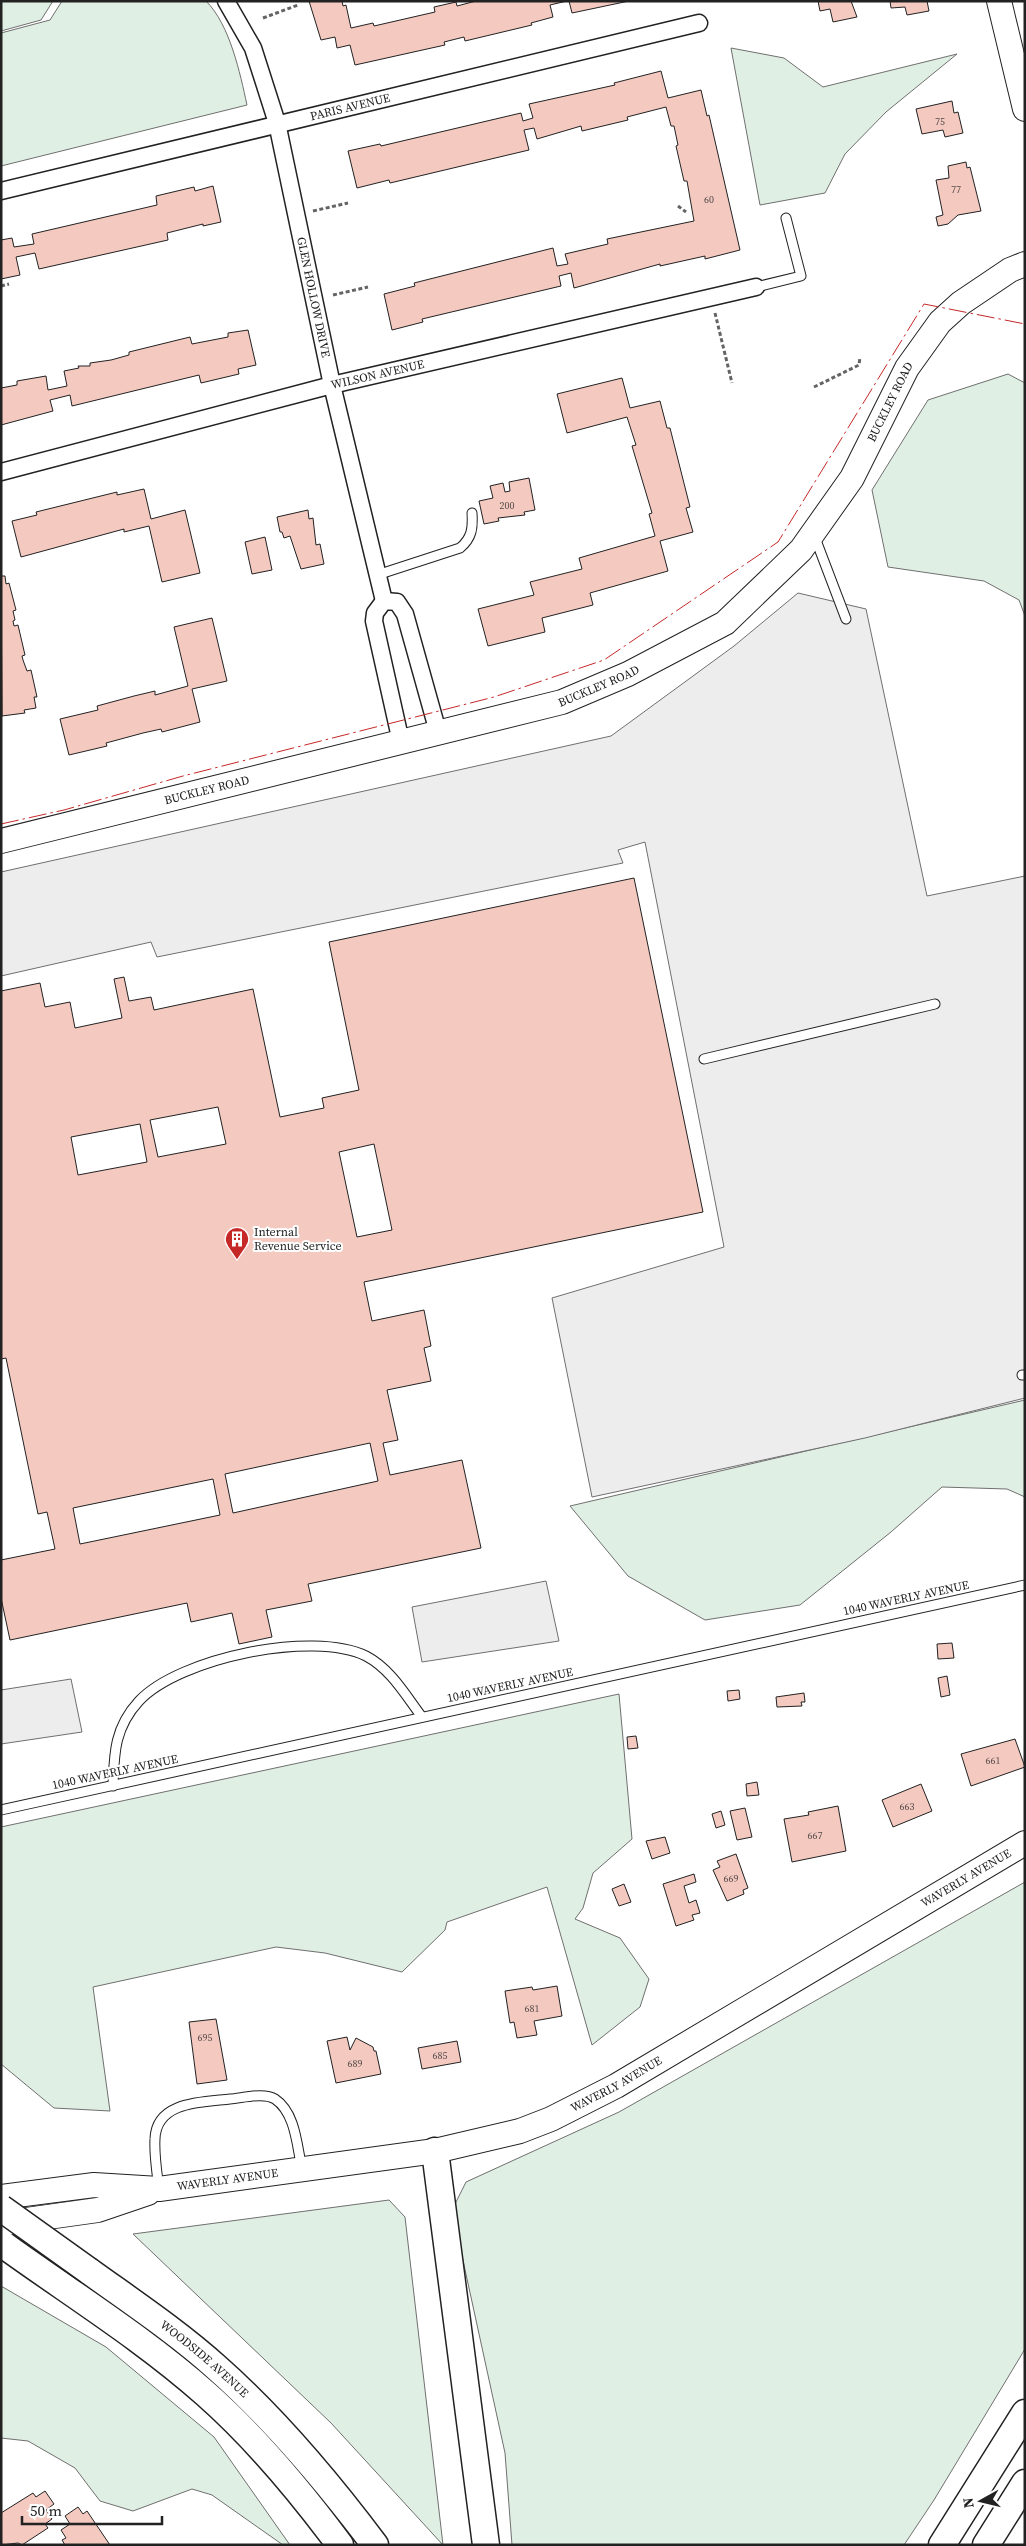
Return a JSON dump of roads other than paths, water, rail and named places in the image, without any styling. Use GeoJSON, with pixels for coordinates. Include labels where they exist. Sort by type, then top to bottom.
{"type":"FeatureCollection","features":[{"type":"Feature","properties":{"kind":"main road"},"geometry":{"type":"LineString","coordinates":[[435,2151],[486,2545]]}},
{"type":"Feature","properties":{"kind":"main road","name":"WOODSIDE AVENUE"},"geometry":{"type":"LineString","coordinates":[[1,2208],[89,2271],[215,2366],[260,2408],[312,2464],[375,2545]]}},
{"type":"Feature","properties":{"kind":"main road","name":"WOODSIDE AVENUE"},"geometry":{"type":"LineString","coordinates":[[1,2243],[153,2351],[206,2394],[256,2442],[301,2492],[340,2545]]}},
{"type":"Feature","properties":{"kind":"main road"},"geometry":{"type":"LineString","coordinates":[[942,2545],[1025,2413]]}},
{"type":"Feature","properties":{"kind":"main road"},"geometry":{"type":"LineString","coordinates":[[986,2545],[1025,2483]]}},
{"type":"Feature","properties":{"kind":"street","name":"GLEN HOLLOW DRIVE"},"geometry":{"type":"LineString","coordinates":[[226,1],[253,48],[277,123],[332,385],[384,601]]}},
{"type":"Feature","properties":{"kind":"street"},"geometry":{"type":"LineString","coordinates":[[999,1],[1025,109]]}},
{"type":"Feature","properties":{"kind":"street","name":"PARIS AVENUE"},"geometry":{"type":"LineString","coordinates":[[1,191],[277,123],[699,23]]}},
{"type":"Feature","properties":{"kind":"street","name":"BUCKLEY ROAD"},"geometry":{"type":"LineString","coordinates":[[1,842],[562,702],[628,674],[725,623],[801,550],[852,478],[907,368],[940,322],[961,302],[1010,270],[1025,264]]}},
{"type":"Feature","properties":{"kind":"street","name":"WILSON AVENUE"},"geometry":{"type":"LineString","coordinates":[[1,472],[332,385],[756,287]]}},
{"type":"Feature","properties":{"kind":"street"},"geometry":{"type":"LineString","coordinates":[[401,742],[374,621],[375,613],[384,601],[397,602],[405,614],[438,732]]}},
{"type":"Feature","properties":{"kind":"street","name":"WAVERLY AVENUE"},"geometry":{"type":"LineString","coordinates":[[1,2197],[94,2185],[159,2189],[302,2171],[435,2151],[520,2131],[580,2105],[1025,1843]]}},
{"type":"Feature","properties":{"kind":"street","name":"WAVERLY AVENUE"},"geometry":{"type":"LineString","coordinates":[[1,2223],[98,2210],[159,2189]]}},
{"type":"Feature","properties":{"kind":"lane"},"geometry":{"type":"LineString","coordinates":[[756,287],[802,276],[786,218]]}},
{"type":"Feature","properties":{"kind":"lane"},"geometry":{"type":"LineString","coordinates":[[377,575],[460,548],[469,540],[473,528],[472,513]]}},
{"type":"Feature","properties":{"kind":"lane"},"geometry":{"type":"LineString","coordinates":[[813,532],[846,619]]}},
{"type":"Feature","properties":{"kind":"lane"},"geometry":{"type":"LineString","coordinates":[[704,1059],[935,1004]]}},
{"type":"Feature","properties":{"kind":"lane","name":"1040 WAVERLY AVENUE"},"geometry":{"type":"LineString","coordinates":[[1,1810],[1025,1585]]}},
{"type":"Feature","properties":{"kind":"lane"},"geometry":{"type":"LineString","coordinates":[[112,1786],[114,1745],[124,1723],[139,1700],[196,1666],[276,1648],[324,1646],[351,1651],[367,1657],[385,1670],[422,1717]]}},
{"type":"Feature","properties":{"kind":"lane"},"geometry":{"type":"LineString","coordinates":[[159,2189],[154,2138],[161,2120],[171,2110],[188,2104],[261,2096],[275,2099],[288,2113],[302,2171]]}},
{"type":"Feature","properties":{"kind":"place","name":"Internal Revenue Service"},"geometry":{"type":"Point","coordinates":[237,1260]}}]}
